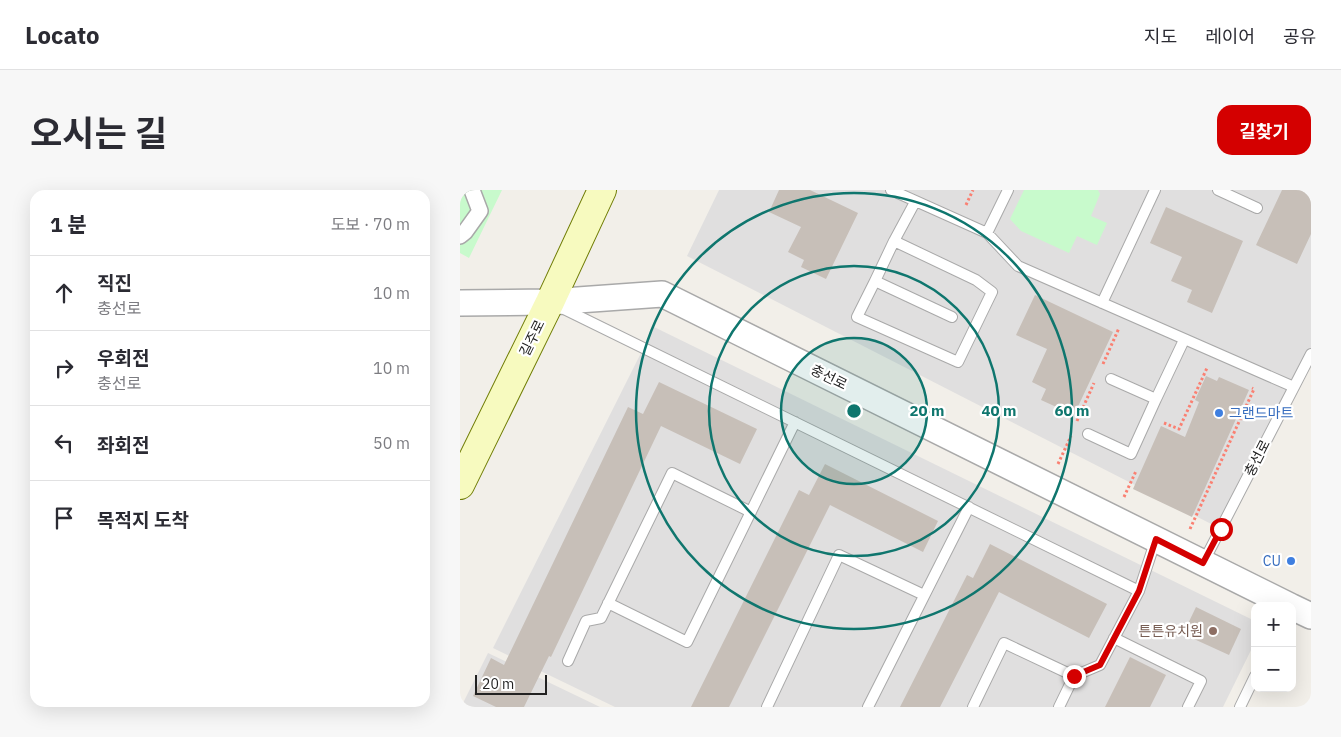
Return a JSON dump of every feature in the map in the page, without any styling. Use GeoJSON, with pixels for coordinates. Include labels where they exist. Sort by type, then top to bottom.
{"type":"FeatureCollection","features":[{"type":"Feature","properties":{"kind":"main road","name":"길주로"},"geometry":{"type":"LineString","coordinates":[[460,485],[550,302],[602,190]]}},
{"type":"Feature","properties":{"kind":"street"},"geometry":{"type":"LineString","coordinates":[[460,236],[480,211],[472,190]]}},
{"type":"Feature","properties":{"kind":"street","name":"충선로"},"geometry":{"type":"LineString","coordinates":[[460,303],[550,302],[662,294],[1282,602]]}},
{"type":"Feature","properties":{"kind":"street","name":"충선로"},"geometry":{"type":"LineString","coordinates":[[1296,609],[1311,616]]}},
{"type":"Feature","properties":{"kind":"lane"},"geometry":{"type":"LineString","coordinates":[[890,190],[987,233],[1018,266],[1294,387]]}},
{"type":"Feature","properties":{"kind":"lane"},"geometry":{"type":"LineString","coordinates":[[987,233],[1008,190]]}},
{"type":"Feature","properties":{"kind":"lane"},"geometry":{"type":"LineString","coordinates":[[1102,303],[1155,190]]}},
{"type":"Feature","properties":{"kind":"lane"},"geometry":{"type":"LineString","coordinates":[[1218,190],[1257,208]]}},
{"type":"Feature","properties":{"kind":"lane"},"geometry":{"type":"LineString","coordinates":[[894,241],[976,280],[992,292],[958,362],[857,317],[894,241],[915,202]]}},
{"type":"Feature","properties":{"kind":"lane"},"geometry":{"type":"LineString","coordinates":[[875,281],[952,318]]}},
{"type":"Feature","properties":{"kind":"lane"},"geometry":{"type":"LineString","coordinates":[[550,302],[1139,591]]}},
{"type":"Feature","properties":{"kind":"lane"},"geometry":{"type":"LineString","coordinates":[[1088,434],[1131,454],[1184,340]]}},
{"type":"Feature","properties":{"kind":"lane","name":"충선로"},"geometry":{"type":"LineString","coordinates":[[1203,563],[1311,354]]}},
{"type":"Feature","properties":{"kind":"lane"},"geometry":{"type":"LineString","coordinates":[[1111,379],[1156,399]]}},
{"type":"Feature","properties":{"kind":"lane"},"geometry":{"type":"LineString","coordinates":[[608,603],[687,642],[795,422]]}},
{"type":"Feature","properties":{"kind":"lane"},"geometry":{"type":"LineString","coordinates":[[568,661],[586,621],[601,618],[672,473],[751,512]]}},
{"type":"Feature","properties":{"kind":"lane"},"geometry":{"type":"LineString","coordinates":[[868,707],[969,507]]}},
{"type":"Feature","properties":{"kind":"lane"},"geometry":{"type":"LineString","coordinates":[[1059,707],[1074,676],[1100,665],[1139,591],[1156,539]]}},
{"type":"Feature","properties":{"kind":"lane"},"geometry":{"type":"LineString","coordinates":[[766,707],[839,555],[924,595]]}},
{"type":"Feature","properties":{"kind":"lane"},"geometry":{"type":"LineString","coordinates":[[1114,638],[1201,681],[1188,707]]}},
{"type":"Feature","properties":{"kind":"lane"},"geometry":{"type":"LineString","coordinates":[[974,707],[1004,643],[1074,676]]}},
{"type":"Feature","properties":{"kind":"lane"},"geometry":{"type":"LineString","coordinates":[[1240,707],[1251,684]]}},
{"type":"Feature","properties":{"kind":"path"},"geometry":{"type":"LineString","coordinates":[[964,208],[973,190]]}},
{"type":"Feature","properties":{"kind":"path"},"geometry":{"type":"LineString","coordinates":[[1159,420],[1179,429],[1207,367],[1215,371]]}},
{"type":"Feature","properties":{"kind":"path"},"geometry":{"type":"LineString","coordinates":[[1190,529],[1254,388],[1246,385]]}},
{"type":"Feature","properties":{"kind":"path"},"geometry":{"type":"LineString","coordinates":[[1124,497],[1140,463]]}},
{"type":"Feature","properties":{"kind":"shaded area"},"geometry":{"type":"Polygon","coordinates":[[[719,190],[1311,190],[1311,353],[1221,529],[687,256],[719,190]]]}},
{"type":"Feature","properties":{"kind":"shaded area"},"geometry":{"type":"Polygon","coordinates":[[[654,327],[1251,619],[1251,650],[1223,707],[615,707],[493,648],[654,327]]]}},
{"type":"Feature","properties":{"kind":"shaded area"},"geometry":{"type":"Polygon","coordinates":[[[488,653],[600,707],[461,707],[488,653]]]}},
{"type":"Feature","properties":{"kind":"green space"},"geometry":{"type":"Polygon","coordinates":[[[460,190],[502,190],[469,258],[460,253],[460,190]]]}},
{"type":"Feature","properties":{"kind":"green space"},"geometry":{"type":"Polygon","coordinates":[[[1024,190],[1098,190],[1100,194],[1091,216],[1107,223],[1097,245],[1077,236],[1069,253],[1021,231],[1010,219],[1024,190]]]}},
{"type":"Feature","properties":{"kind":"building"},"geometry":{"type":"Polygon","coordinates":[[[779,190],[810,190],[858,213],[826,279],[801,267],[804,260],[788,252],[801,227],[769,212],[779,190]]]}},
{"type":"Feature","properties":{"kind":"building"},"geometry":{"type":"Polygon","coordinates":[[[1282,190],[1311,190],[1311,234],[1297,264],[1256,245],[1282,190]]]}},
{"type":"Feature","properties":{"kind":"building"},"geometry":{"type":"Polygon","coordinates":[[[1166,207],[1243,241],[1212,313],[1187,302],[1192,290],[1171,281],[1182,257],[1150,243],[1166,207]]]}},
{"type":"Feature","properties":{"kind":"building"},"geometry":{"type":"Polygon","coordinates":[[[1035,295],[1113,332],[1074,415],[1041,400],[1046,389],[1032,382],[1047,349],[1016,335],[1035,295]]]}},
{"type":"Feature","properties":{"kind":"building"},"geometry":{"type":"Polygon","coordinates":[[[1206,376],[1217,381],[1219,377],[1249,390],[1192,517],[1133,489],[1161,426],[1185,437],[1199,402],[1195,400],[1206,376]]]}},
{"type":"Feature","properties":{"kind":"building"},"geometry":{"type":"Polygon","coordinates":[[[659,382],[757,429],[740,464],[661,426],[551,657],[549,656],[524,707],[496,707],[473,696],[491,658],[504,665],[628,407],[643,414],[659,382]]]}},
{"type":"Feature","properties":{"kind":"building"},"geometry":{"type":"Polygon","coordinates":[[[825,464],[938,521],[923,552],[830,505],[729,707],[691,707],[799,490],[809,495],[825,464]]]}},
{"type":"Feature","properties":{"kind":"building"},"geometry":{"type":"Polygon","coordinates":[[[990,544],[1107,604],[1089,638],[999,592],[940,707],[900,707],[967,575],[973,578],[990,544]]]}},
{"type":"Feature","properties":{"kind":"building"},"geometry":{"type":"Polygon","coordinates":[[[1196,607],[1241,629],[1229,655],[1183,634],[1196,607]]]}},
{"type":"Feature","properties":{"kind":"building"},"geometry":{"type":"Polygon","coordinates":[[[1130,657],[1166,675],[1150,707],[1105,707],[1130,657]]]}},
{"type":"Feature","properties":{"kind":"place","name":"그랜드마트"},"geometry":{"type":"Point","coordinates":[1219,413]}},
{"type":"Feature","properties":{"kind":"place","name":"CU"},"geometry":{"type":"Point","coordinates":[1291,561]}},
{"type":"Feature","properties":{"kind":"place","name":"튼튼유치원"},"geometry":{"type":"Point","coordinates":[1213,631]}},
{"type":"Feature","properties":{"kind":"route"},"geometry":{"type":"LineString","coordinates":[[1074,676],[1100,665],[1139,591],[1156,539],[1203,563],[1221,529]]}}]}
